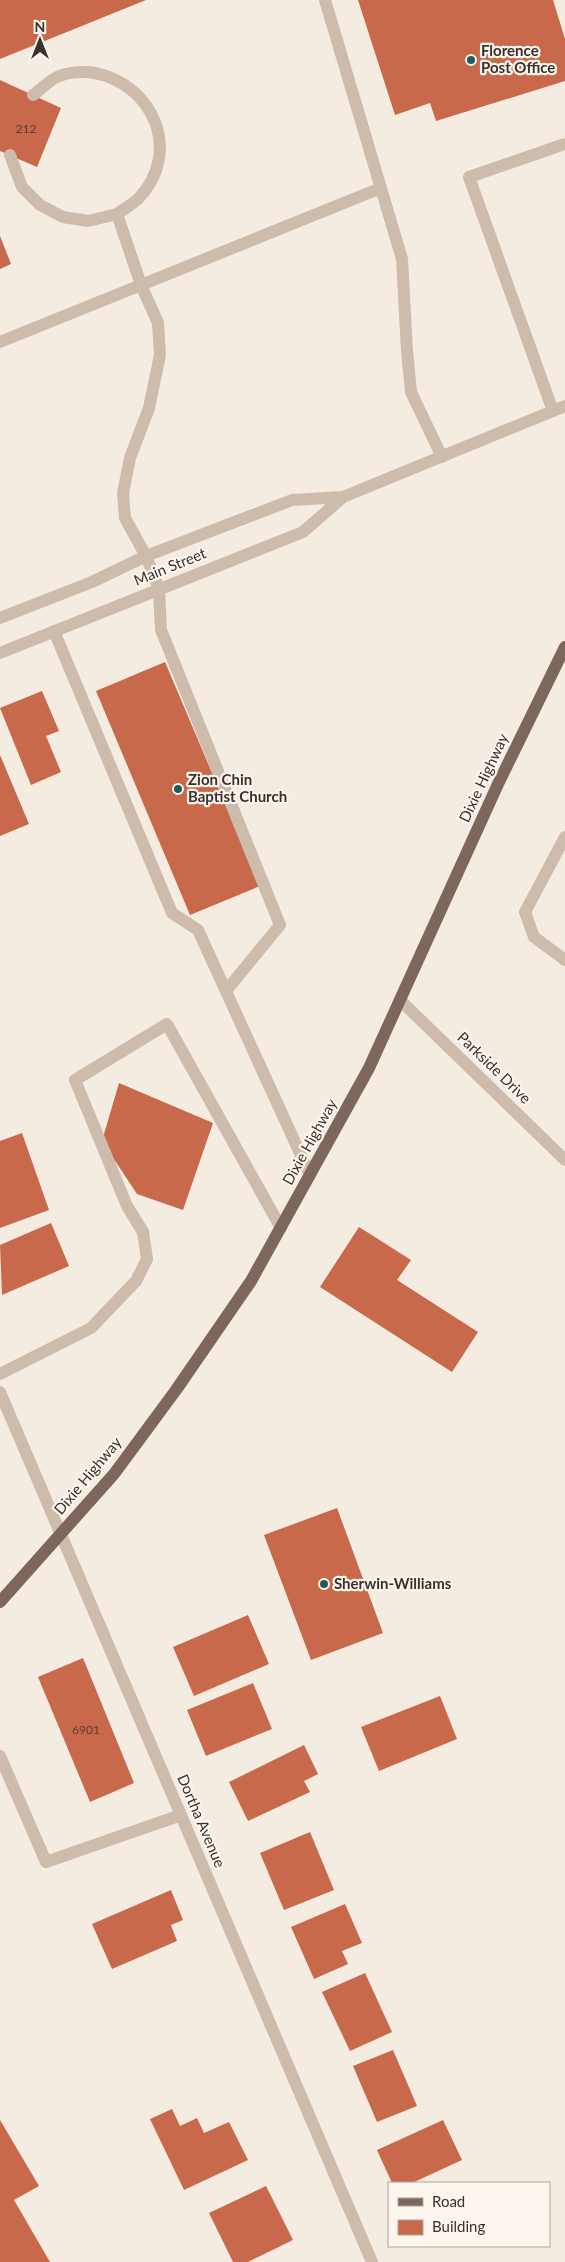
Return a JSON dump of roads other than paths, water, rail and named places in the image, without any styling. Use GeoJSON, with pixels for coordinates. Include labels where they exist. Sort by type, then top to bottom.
{"type":"FeatureCollection","features":[{"type":"Feature","properties":{"kind":"main road","name":"Dixie Highway"},"geometry":{"type":"LineString","coordinates":[[0,1602],[114,1474],[176,1390],[251,1281],[369,1068],[498,784],[565,647]]}},
{"type":"Feature","properties":{"kind":"street"},"geometry":{"type":"LineString","coordinates":[[325,0],[402,259],[407,351],[412,392],[442,457]]}},
{"type":"Feature","properties":{"kind":"street"},"geometry":{"type":"LineString","coordinates":[[10,155],[22,186],[40,205],[63,217],[88,221],[117,214],[138,199],[153,177],[159,152],[157,126],[150,109],[134,90],[111,76],[85,71],[58,76],[33,95]]}},
{"type":"Feature","properties":{"kind":"street"},"geometry":{"type":"LineString","coordinates":[[552,411],[469,177],[565,144]]}},
{"type":"Feature","properties":{"kind":"street"},"geometry":{"type":"LineString","coordinates":[[0,342],[381,188]]}},
{"type":"Feature","properties":{"kind":"street"},"geometry":{"type":"LineString","coordinates":[[117,214],[141,285],[158,323],[160,355],[149,408],[130,458],[123,493],[125,518],[146,556],[158,590],[161,630],[280,925],[226,991]]}},
{"type":"Feature","properties":{"kind":"street","name":"Main Street"},"geometry":{"type":"LineString","coordinates":[[0,618],[92,582],[146,556],[292,500],[344,497],[565,406]]}},
{"type":"Feature","properties":{"kind":"street","name":"Main Street"},"geometry":{"type":"LineString","coordinates":[[0,653],[304,532],[344,497]]}},
{"type":"Feature","properties":{"kind":"street"},"geometry":{"type":"LineString","coordinates":[[54,631],[172,913],[198,930],[310,1175]]}},
{"type":"Feature","properties":{"kind":"street"},"geometry":{"type":"LineString","coordinates":[[565,837],[524,912],[534,937],[565,960]]}},
{"type":"Feature","properties":{"kind":"street","name":"Parkside Drive"},"geometry":{"type":"LineString","coordinates":[[400,1000],[565,1160]]}},
{"type":"Feature","properties":{"kind":"street"},"geometry":{"type":"LineString","coordinates":[[0,1374],[91,1328],[136,1281],[147,1259],[144,1232],[127,1206],[75,1080],[167,1024],[281,1228]]}},
{"type":"Feature","properties":{"kind":"street","name":"Dortha Avenue"},"geometry":{"type":"LineString","coordinates":[[0,1392],[372,2262]]}},
{"type":"Feature","properties":{"kind":"street"},"geometry":{"type":"LineString","coordinates":[[0,1756],[46,1862],[181,1815]]}},
{"type":"Feature","properties":{"kind":"place","name":"Florence Post Office"},"geometry":{"type":"Point","coordinates":[471,60]}},
{"type":"Feature","properties":{"kind":"place","name":"Zion Chin Baptist Church"},"geometry":{"type":"Point","coordinates":[178,789]}},
{"type":"Feature","properties":{"kind":"place","name":"Sherwin-Williams"},"geometry":{"type":"Point","coordinates":[324,1584]}}]}
